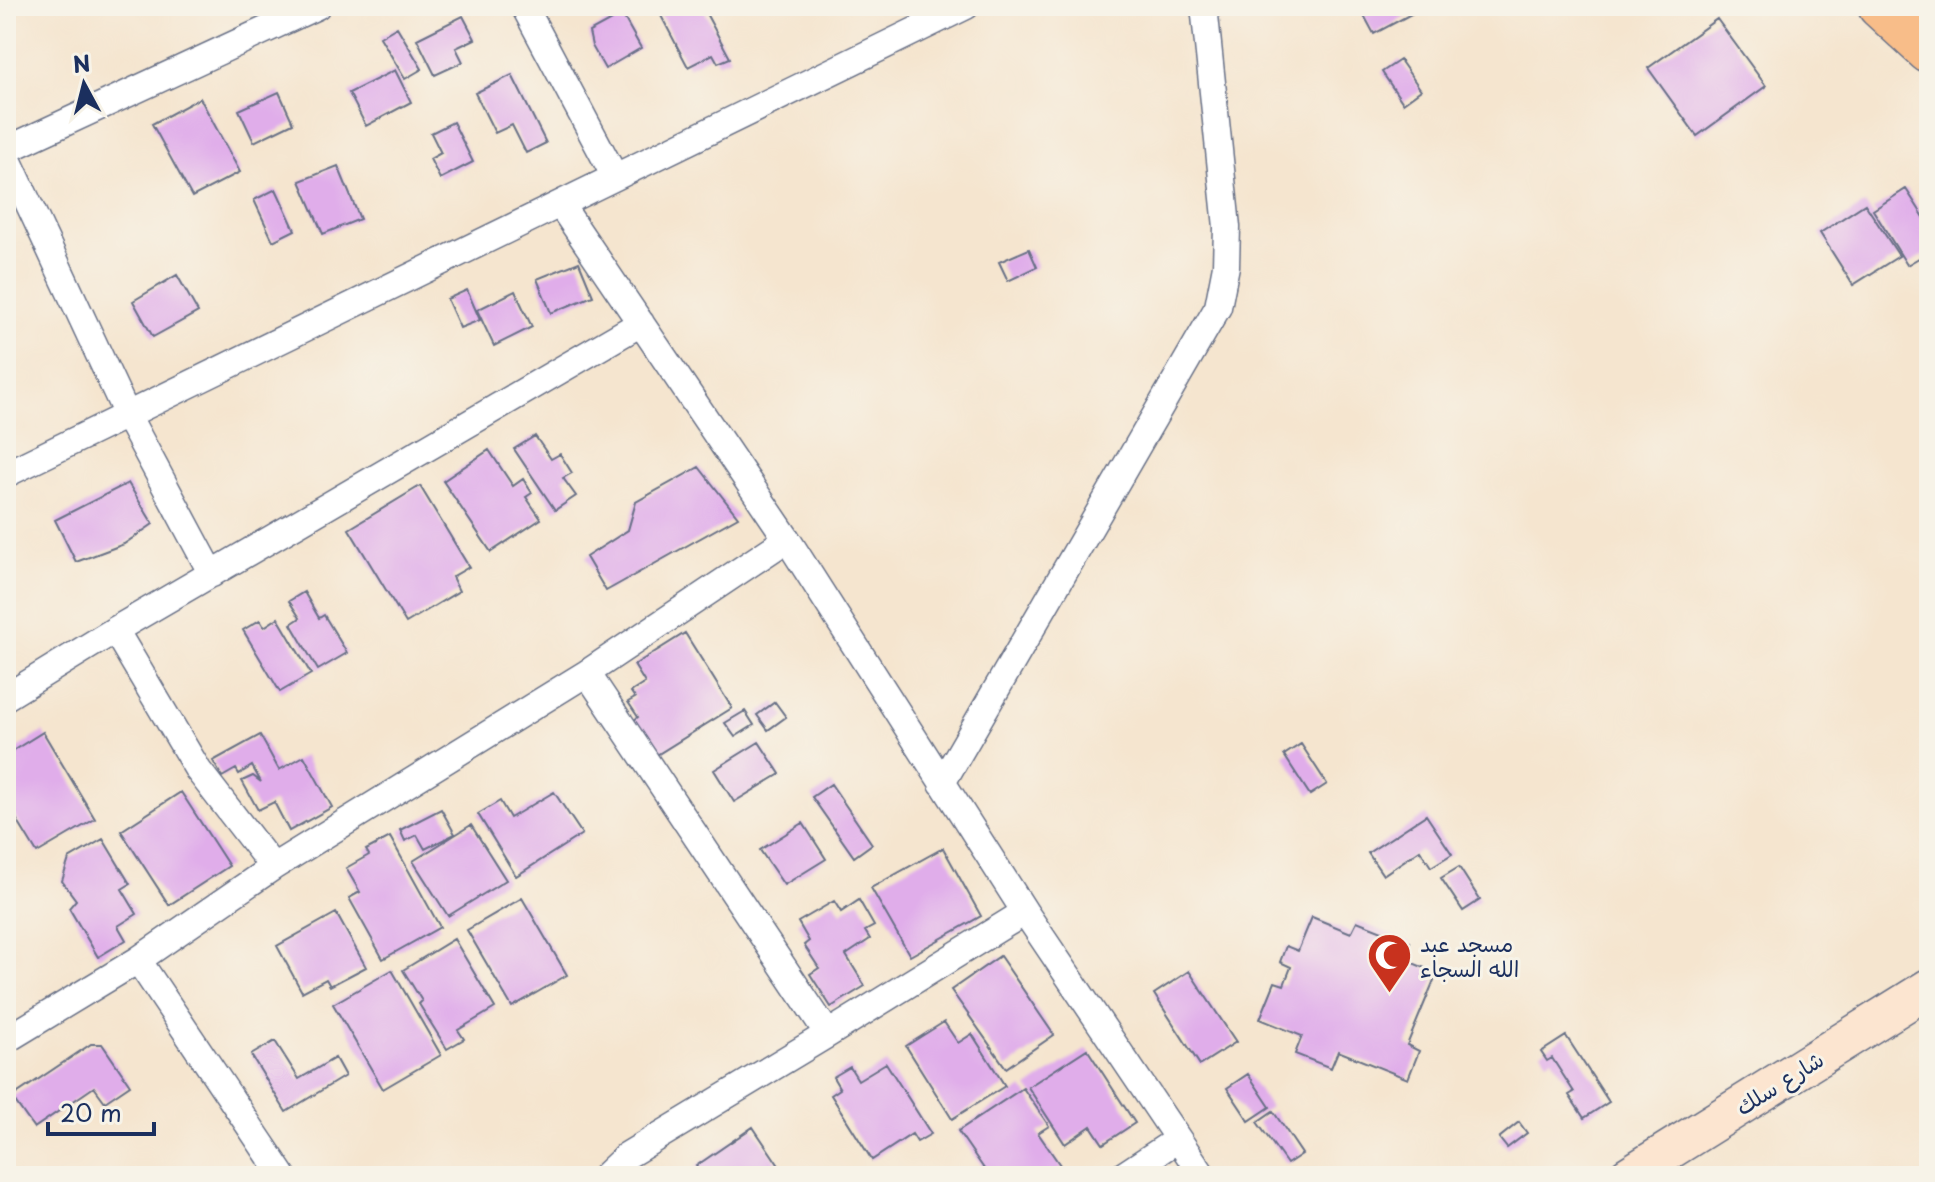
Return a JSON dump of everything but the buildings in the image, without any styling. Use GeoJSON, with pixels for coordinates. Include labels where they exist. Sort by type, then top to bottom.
{"type":"FeatureCollection","features":[{"type":"Feature","properties":{"kind":"highway"},"geometry":{"type":"LineString","coordinates":[[1880,6],[1929,51]]}},
{"type":"Feature","properties":{"kind":"street"},"geometry":{"type":"LineString","coordinates":[[212,574],[127,415],[6,153],[317,6]]}},
{"type":"Feature","properties":{"kind":"street"},"geometry":{"type":"LineString","coordinates":[[524,6],[615,177]]}},
{"type":"Feature","properties":{"kind":"street"},"geometry":{"type":"LineString","coordinates":[[6,474],[966,6]]}},
{"type":"Feature","properties":{"kind":"street"},"geometry":{"type":"LineString","coordinates":[[942,783],[1218,307],[1226,266],[1227,227],[1204,6]]}},
{"type":"Feature","properties":{"kind":"street"},"geometry":{"type":"LineString","coordinates":[[560,204],[787,539],[1025,912],[1203,1176]]}},
{"type":"Feature","properties":{"kind":"street"},"geometry":{"type":"LineString","coordinates":[[6,697],[115,630],[641,323]]}},
{"type":"Feature","properties":{"kind":"street"},"geometry":{"type":"LineString","coordinates":[[6,1040],[138,960],[273,867],[587,673],[787,539]]}},
{"type":"Feature","properties":{"kind":"street"},"geometry":{"type":"LineString","coordinates":[[115,630],[198,770],[273,867]]}},
{"type":"Feature","properties":{"kind":"street"},"geometry":{"type":"LineString","coordinates":[[587,673],[828,1034]]}},
{"type":"Feature","properties":{"kind":"street"},"geometry":{"type":"LineString","coordinates":[[605,1176],[626,1156],[1025,912]]}},
{"type":"Feature","properties":{"kind":"street"},"geometry":{"type":"LineString","coordinates":[[138,960],[283,1176]]}},
{"type":"Feature","properties":{"kind":"street","name":"شارع سلك"},"geometry":{"type":"LineString","coordinates":[[1628,1176],[1929,988]]}},
{"type":"Feature","properties":{"kind":"street"},"geometry":{"type":"LineString","coordinates":[[1122,1176],[1178,1139]]}},
{"type":"Feature","properties":{"kind":"place","name":"مسجد عبد الله السجاء"},"geometry":{"type":"Point","coordinates":[1389,994]}}]}
